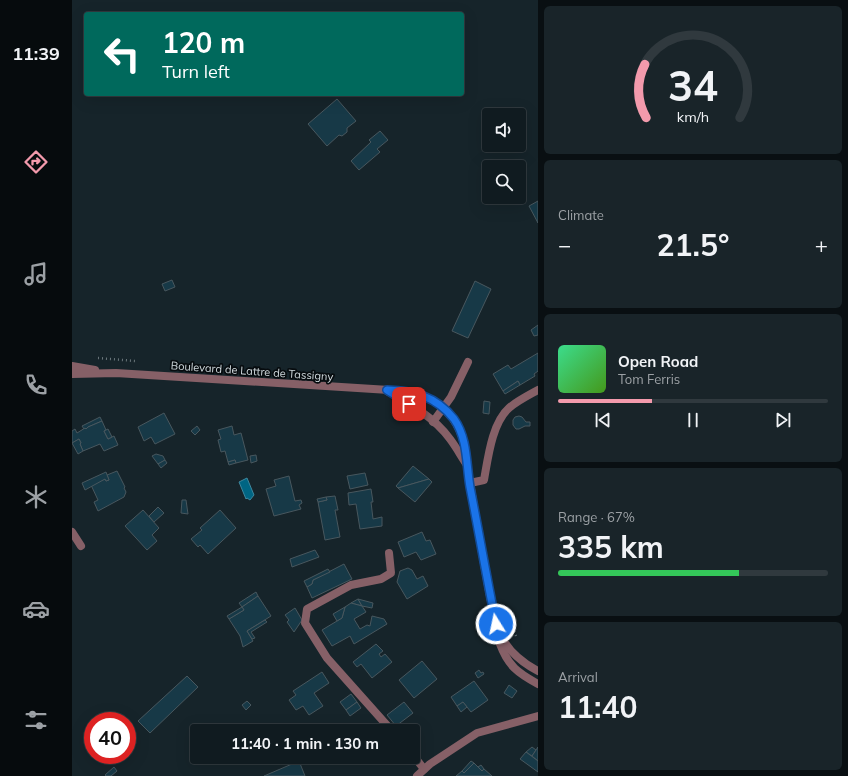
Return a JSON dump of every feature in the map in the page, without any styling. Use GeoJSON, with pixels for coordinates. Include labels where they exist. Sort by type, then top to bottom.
{"type":"FeatureCollection","features":[{"type":"Feature","properties":{"kind":"street"},"geometry":{"type":"LineString","coordinates":[[433,422],[451,397],[468,362]]}},
{"type":"Feature","properties":{"kind":"street","name":"Boulevard de Lattre de Tassigny"},"geometry":{"type":"LineString","coordinates":[[72,366],[116,374]]}},
{"type":"Feature","properties":{"kind":"street","name":"Boulevard de Lattre de Tassigny"},"geometry":{"type":"LineString","coordinates":[[72,374],[116,374],[405,391],[421,394],[433,400],[444,408],[454,420],[462,436],[467,454],[467,466],[500,644],[505,657],[512,666],[522,675],[538,684]]}},
{"type":"Feature","properties":{"kind":"street","name":"Boulevard de Lattre de Tassigny"},"geometry":{"type":"LineString","coordinates":[[387,390],[433,422],[450,439],[467,466]]}},
{"type":"Feature","properties":{"kind":"street"},"geometry":{"type":"LineString","coordinates":[[470,483],[484,480],[498,423],[503,414],[510,407],[538,390]]}},
{"type":"Feature","properties":{"kind":"street"},"geometry":{"type":"LineString","coordinates":[[72,532],[81,546]]}},
{"type":"Feature","properties":{"kind":"street"},"geometry":{"type":"LineString","coordinates":[[386,724],[327,658],[305,623],[307,609],[351,585],[381,579],[391,573],[389,553]]}},
{"type":"Feature","properties":{"kind":"street","name":"Boulevard de Lattre de Tassigny"},"geometry":{"type":"LineString","coordinates":[[496,624],[505,643],[511,651],[527,665],[538,671]]}},
{"type":"Feature","properties":{"kind":"street"},"geometry":{"type":"LineString","coordinates":[[417,776],[430,764],[477,733],[538,716]]}},
{"type":"Feature","properties":{"kind":"street"},"geometry":{"type":"LineString","coordinates":[[420,764],[424,769]]}},
{"type":"Feature","properties":{"kind":"path"},"geometry":{"type":"LineString","coordinates":[[95,357],[142,362]]}},
{"type":"Feature","properties":{"kind":"path"},"geometry":{"type":"LineString","coordinates":[[506,612],[517,639]]}},
{"type":"Feature","properties":{"kind":"water"},"geometry":{"type":"Polygon","coordinates":[[[247,478],[254,495],[250,500],[247,498],[246,499],[239,482],[247,478]]]}},
{"type":"Feature","properties":{"kind":"building"},"geometry":{"type":"Polygon","coordinates":[[[337,99],[356,121],[347,128],[347,132],[342,136],[339,135],[327,146],[308,124],[337,99]]]}},
{"type":"Feature","properties":{"kind":"building"},"geometry":{"type":"Polygon","coordinates":[[[380,131],[388,140],[377,149],[380,152],[359,170],[351,161],[371,142],[369,140],[380,131]]]}},
{"type":"Feature","properties":{"kind":"building"},"geometry":{"type":"Polygon","coordinates":[[[538,201],[538,223],[529,206],[538,201]]]}},
{"type":"Feature","properties":{"kind":"building"},"geometry":{"type":"Polygon","coordinates":[[[172,280],[175,287],[165,291],[162,284],[172,280]]]}},
{"type":"Feature","properties":{"kind":"building"},"geometry":{"type":"Polygon","coordinates":[[[475,281],[491,289],[468,338],[452,331],[475,281]]]}},
{"type":"Feature","properties":{"kind":"building"},"geometry":{"type":"Polygon","coordinates":[[[538,325],[538,335],[534,336],[531,330],[538,325]]]}},
{"type":"Feature","properties":{"kind":"building"},"geometry":{"type":"Polygon","coordinates":[[[538,353],[538,371],[534,374],[535,376],[520,385],[518,381],[503,391],[493,374],[508,365],[511,369],[538,353]]]}},
{"type":"Feature","properties":{"kind":"building"},"geometry":{"type":"Polygon","coordinates":[[[518,381],[520,385],[505,394],[503,391],[518,381]]]}},
{"type":"Feature","properties":{"kind":"building"},"geometry":{"type":"Polygon","coordinates":[[[484,401],[490,402],[489,414],[483,413],[484,401]]]}},
{"type":"Feature","properties":{"kind":"building"},"geometry":{"type":"Polygon","coordinates":[[[164,413],[175,434],[155,444],[151,437],[144,441],[138,427],[164,413]]]}},
{"type":"Feature","properties":{"kind":"building"},"geometry":{"type":"Polygon","coordinates":[[[519,416],[526,422],[530,422],[530,426],[516,429],[513,425],[513,420],[515,417],[519,416]]]}},
{"type":"Feature","properties":{"kind":"building"},"geometry":{"type":"Polygon","coordinates":[[[100,417],[102,421],[86,429],[82,426],[100,417]]]}},
{"type":"Feature","properties":{"kind":"building"},"geometry":{"type":"Polygon","coordinates":[[[102,421],[106,430],[104,431],[108,439],[114,436],[118,445],[104,451],[100,444],[83,451],[79,439],[72,443],[72,431],[75,429],[77,433],[102,421]]]}},
{"type":"Feature","properties":{"kind":"building"},"geometry":{"type":"Polygon","coordinates":[[[197,426],[200,430],[195,435],[191,431],[197,426]]]}},
{"type":"Feature","properties":{"kind":"building"},"geometry":{"type":"Polygon","coordinates":[[[232,426],[234,435],[241,433],[248,460],[236,463],[235,460],[228,462],[225,451],[221,452],[218,440],[221,439],[218,430],[232,426]]]}},
{"type":"Feature","properties":{"kind":"building"},"geometry":{"type":"Polygon","coordinates":[[[108,429],[112,437],[108,439],[104,431],[108,429]]]}},
{"type":"Feature","properties":{"kind":"building"},"geometry":{"type":"Polygon","coordinates":[[[79,439],[83,451],[78,454],[72,443],[79,439]]]}},
{"type":"Feature","properties":{"kind":"building"},"geometry":{"type":"Polygon","coordinates":[[[156,454],[163,456],[165,460],[158,464],[152,456],[156,454]]]}},
{"type":"Feature","properties":{"kind":"building"},"geometry":{"type":"Polygon","coordinates":[[[256,455],[257,461],[251,463],[250,456],[256,455]]]}},
{"type":"Feature","properties":{"kind":"building"},"geometry":{"type":"Polygon","coordinates":[[[165,460],[167,463],[161,468],[158,464],[165,460]]]}},
{"type":"Feature","properties":{"kind":"building"},"geometry":{"type":"Polygon","coordinates":[[[235,460],[236,463],[229,465],[228,462],[235,460]]]}},
{"type":"Feature","properties":{"kind":"building"},"geometry":{"type":"Polygon","coordinates":[[[413,466],[429,479],[398,488],[396,486],[413,466]]]}},
{"type":"Feature","properties":{"kind":"building"},"geometry":{"type":"Polygon","coordinates":[[[117,471],[125,487],[126,492],[124,497],[98,511],[94,502],[98,500],[91,485],[105,479],[106,481],[109,480],[107,475],[117,471]]]}},
{"type":"Feature","properties":{"kind":"building"},"geometry":{"type":"Polygon","coordinates":[[[106,472],[109,480],[106,481],[105,479],[85,490],[82,483],[106,472]]]}},
{"type":"Feature","properties":{"kind":"building"},"geometry":{"type":"Polygon","coordinates":[[[365,473],[368,485],[350,489],[347,476],[365,473]]]}},
{"type":"Feature","properties":{"kind":"building"},"geometry":{"type":"Polygon","coordinates":[[[289,476],[295,501],[301,500],[302,503],[299,505],[301,509],[274,516],[266,489],[276,486],[274,480],[289,476]]]}},
{"type":"Feature","properties":{"kind":"building"},"geometry":{"type":"Polygon","coordinates":[[[429,479],[432,482],[415,502],[398,488],[429,479]]]}},
{"type":"Feature","properties":{"kind":"building"},"geometry":{"type":"Polygon","coordinates":[[[371,489],[373,519],[382,517],[382,526],[360,529],[356,504],[349,505],[348,493],[371,489]]]}},
{"type":"Feature","properties":{"kind":"building"},"geometry":{"type":"Polygon","coordinates":[[[335,496],[338,510],[335,510],[340,537],[325,540],[318,502],[327,500],[326,497],[335,496]]]}},
{"type":"Feature","properties":{"kind":"building"},"geometry":{"type":"Polygon","coordinates":[[[326,497],[327,500],[318,502],[317,499],[326,497]]]}},
{"type":"Feature","properties":{"kind":"building"},"geometry":{"type":"Polygon","coordinates":[[[182,500],[186,500],[188,514],[181,513],[182,500]]]}},
{"type":"Feature","properties":{"kind":"building"},"geometry":{"type":"Polygon","coordinates":[[[158,507],[164,513],[154,522],[149,516],[158,507]]]}},
{"type":"Feature","properties":{"kind":"building"},"geometry":{"type":"Polygon","coordinates":[[[143,510],[159,528],[152,535],[157,541],[147,550],[125,526],[143,510]]]}},
{"type":"Feature","properties":{"kind":"building"},"geometry":{"type":"Polygon","coordinates":[[[220,510],[236,528],[208,554],[200,545],[198,547],[191,539],[202,530],[200,528],[220,510]]]}},
{"type":"Feature","properties":{"kind":"building"},"geometry":{"type":"Polygon","coordinates":[[[422,532],[426,541],[430,540],[436,554],[421,560],[416,552],[404,557],[398,542],[422,532]]]}},
{"type":"Feature","properties":{"kind":"building"},"geometry":{"type":"Polygon","coordinates":[[[315,550],[319,557],[292,567],[290,559],[315,550]]]}},
{"type":"Feature","properties":{"kind":"building"},"geometry":{"type":"Polygon","coordinates":[[[344,564],[352,579],[312,598],[307,587],[312,584],[313,580],[344,564]]]}},
{"type":"Feature","properties":{"kind":"building"},"geometry":{"type":"Polygon","coordinates":[[[408,568],[412,570],[417,579],[423,576],[428,586],[407,599],[397,582],[400,571],[408,568]]]}},
{"type":"Feature","properties":{"kind":"building"},"geometry":{"type":"Polygon","coordinates":[[[328,569],[330,572],[313,580],[312,584],[307,587],[304,581],[328,569]]]}},
{"type":"Feature","properties":{"kind":"building"},"geometry":{"type":"Polygon","coordinates":[[[256,592],[258,596],[242,607],[239,603],[256,592]]]}},
{"type":"Feature","properties":{"kind":"building"},"geometry":{"type":"Polygon","coordinates":[[[258,596],[271,616],[247,631],[253,641],[243,647],[240,636],[229,619],[244,610],[242,607],[258,596]]]}},
{"type":"Feature","properties":{"kind":"building"},"geometry":{"type":"Polygon","coordinates":[[[358,599],[362,606],[351,603],[358,599]]]}},
{"type":"Feature","properties":{"kind":"building"},"geometry":{"type":"Polygon","coordinates":[[[358,599],[373,603],[372,608],[362,606],[358,599]]]}},
{"type":"Feature","properties":{"kind":"building"},"geometry":{"type":"Polygon","coordinates":[[[351,603],[362,606],[366,612],[354,619],[360,629],[367,625],[370,626],[372,616],[384,619],[387,624],[354,644],[350,636],[332,646],[322,630],[342,618],[345,607],[351,603]]]}},
{"type":"Feature","properties":{"kind":"building"},"geometry":{"type":"Polygon","coordinates":[[[242,607],[244,610],[229,619],[227,616],[242,607]]]}},
{"type":"Feature","properties":{"kind":"building"},"geometry":{"type":"Polygon","coordinates":[[[345,607],[342,618],[337,621],[333,614],[345,607]]]}},
{"type":"Feature","properties":{"kind":"building"},"geometry":{"type":"Polygon","coordinates":[[[295,608],[302,620],[294,632],[287,622],[289,620],[285,615],[295,608]]]}},
{"type":"Feature","properties":{"kind":"building"},"geometry":{"type":"Polygon","coordinates":[[[265,620],[267,622],[251,632],[255,638],[252,639],[247,631],[265,620]]]}},
{"type":"Feature","properties":{"kind":"building"},"geometry":{"type":"Polygon","coordinates":[[[376,644],[383,651],[379,654],[381,657],[385,654],[392,662],[372,678],[361,664],[357,667],[353,662],[376,644]]]}},
{"type":"Feature","properties":{"kind":"building"},"geometry":{"type":"Polygon","coordinates":[[[422,661],[437,679],[414,698],[399,680],[422,661]]]}},
{"type":"Feature","properties":{"kind":"building"},"geometry":{"type":"Polygon","coordinates":[[[479,670],[484,674],[478,678],[475,673],[479,670]]]}},
{"type":"Feature","properties":{"kind":"building"},"geometry":{"type":"Polygon","coordinates":[[[322,672],[329,683],[314,693],[323,706],[309,715],[303,706],[296,710],[289,700],[296,695],[293,691],[322,672]]]}},
{"type":"Feature","properties":{"kind":"building"},"geometry":{"type":"Polygon","coordinates":[[[187,676],[198,687],[150,733],[138,721],[187,676]]]}},
{"type":"Feature","properties":{"kind":"building"},"geometry":{"type":"Polygon","coordinates":[[[474,681],[488,700],[471,712],[463,702],[457,706],[451,697],[474,681]]]}},
{"type":"Feature","properties":{"kind":"building"},"geometry":{"type":"Polygon","coordinates":[[[509,685],[517,691],[512,698],[504,693],[509,685]]]}},
{"type":"Feature","properties":{"kind":"building"},"geometry":{"type":"Polygon","coordinates":[[[351,694],[357,702],[346,710],[340,702],[351,694]]]}},
{"type":"Feature","properties":{"kind":"building"},"geometry":{"type":"Polygon","coordinates":[[[247,701],[251,705],[246,710],[242,705],[247,701]]]}},
{"type":"Feature","properties":{"kind":"building"},"geometry":{"type":"Polygon","coordinates":[[[357,702],[361,708],[350,716],[346,710],[357,702]]]}},
{"type":"Feature","properties":{"kind":"building"},"geometry":{"type":"Polygon","coordinates":[[[404,702],[413,713],[399,724],[394,724],[387,715],[404,702]]]}},
{"type":"Feature","properties":{"kind":"building"},"geometry":{"type":"Polygon","coordinates":[[[463,702],[467,707],[461,712],[457,706],[463,702]]]}},
{"type":"Feature","properties":{"kind":"building"},"geometry":{"type":"Polygon","coordinates":[[[532,747],[536,750],[532,756],[526,752],[532,747]]]}},
{"type":"Feature","properties":{"kind":"building"},"geometry":{"type":"Polygon","coordinates":[[[538,747],[538,761],[532,756],[538,747]]]}},
{"type":"Feature","properties":{"kind":"building"},"geometry":{"type":"Polygon","coordinates":[[[526,752],[538,761],[538,772],[520,759],[526,752]]]}},
{"type":"Feature","properties":{"kind":"building"},"geometry":{"type":"Polygon","coordinates":[[[471,761],[474,763],[464,773],[462,771],[471,761]]]}},
{"type":"Feature","properties":{"kind":"building"},"geometry":{"type":"Polygon","coordinates":[[[474,763],[482,771],[484,769],[492,776],[456,776],[462,771],[464,773],[474,763]]]}},
{"type":"Feature","properties":{"kind":"building"},"geometry":{"type":"Polygon","coordinates":[[[292,764],[300,764],[305,776],[264,776],[292,764]]]}},
{"type":"Feature","properties":{"kind":"building"},"geometry":{"type":"Polygon","coordinates":[[[481,765],[484,769],[482,771],[478,767],[481,765]]]}},
{"type":"Feature","properties":{"kind":"building"},"geometry":{"type":"Polygon","coordinates":[[[114,767],[117,771],[111,776],[105,775],[114,767]]]}},
{"type":"Feature","properties":{"kind":"route"},"geometry":{"type":"LineString","coordinates":[[409,404],[387,390],[421,394],[433,400],[444,408],[454,420],[462,436],[467,454],[467,466],[496,624]]}}]}
